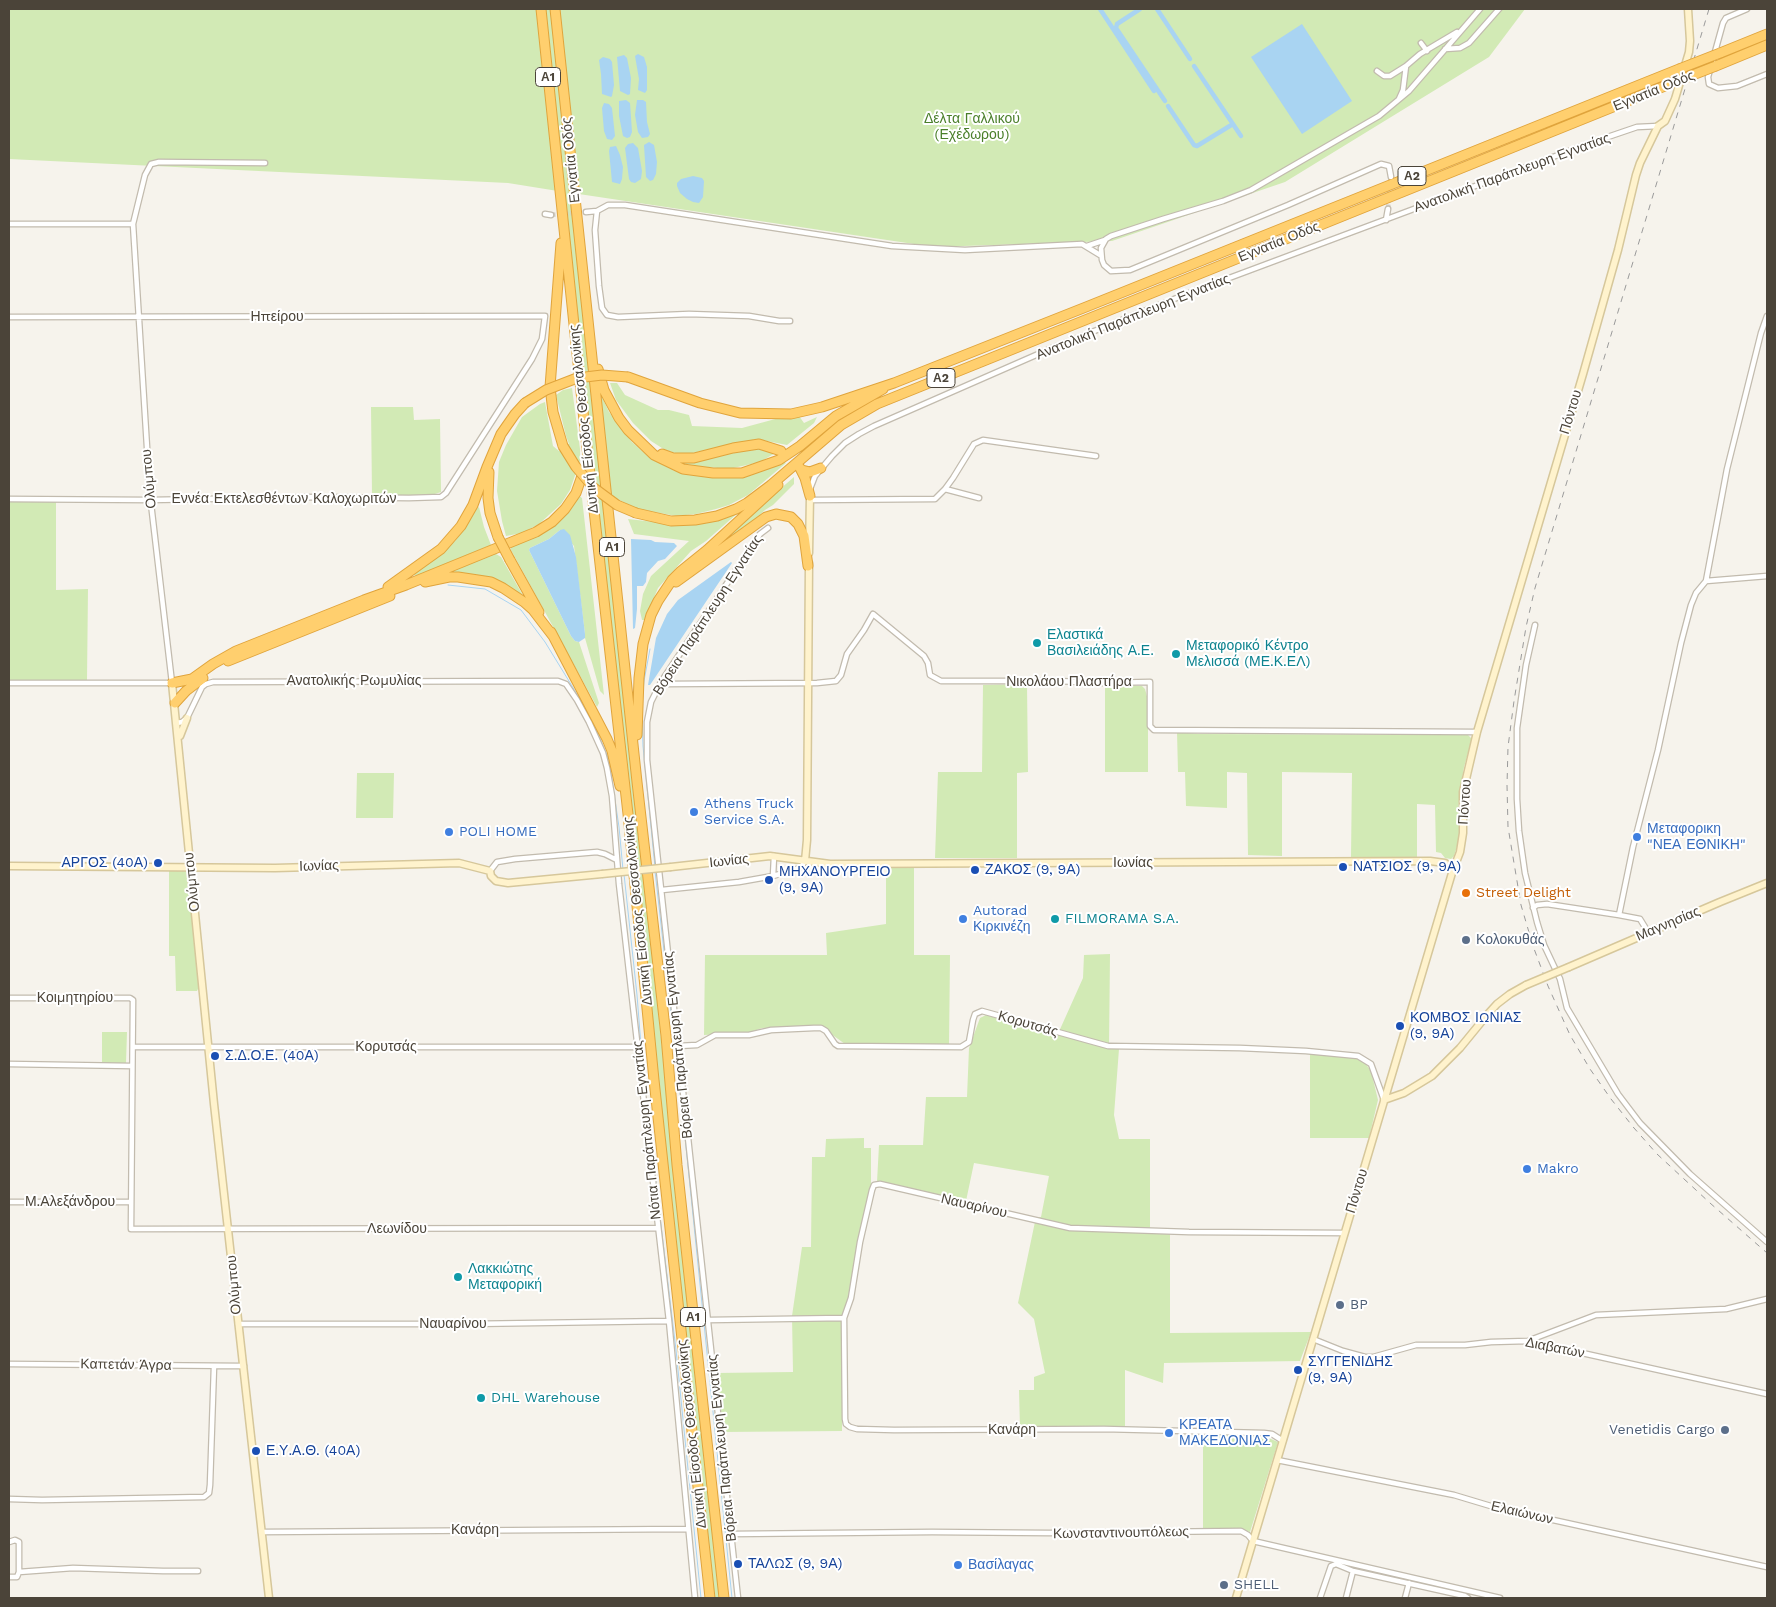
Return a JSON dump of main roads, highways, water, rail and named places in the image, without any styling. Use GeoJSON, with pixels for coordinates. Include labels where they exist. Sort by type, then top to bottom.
{"type":"FeatureCollection","features":[{"type":"Feature","properties":{"kind":"highway","name":"Εγνατία Οδός"},"geometry":{"type":"LineString","coordinates":[[541,9],[563,225]]}},
{"type":"Feature","properties":{"kind":"highway","name":"Εγνατία Οδός"},"geometry":{"type":"LineString","coordinates":[[555,9],[587,312]]}},
{"type":"Feature","properties":{"kind":"highway","name":"Εγνατία Οδός"},"geometry":{"type":"LineString","coordinates":[[894,383],[1767,34]]}},
{"type":"Feature","properties":{"kind":"highway","name":"Εγνατία Οδός"},"geometry":{"type":"LineString","coordinates":[[801,466],[842,425],[877,404],[1767,45]]}},
{"type":"Feature","properties":{"kind":"highway","name":"Α2"},"geometry":{"type":"LineString","coordinates":[[563,225],[550,387],[553,412],[563,446],[576,467],[594,488],[617,505],[636,513],[671,520],[694,520],[717,516],[747,503],[801,466]]}},
{"type":"Feature","properties":{"kind":"highway","name":"Δυτική Είσοδος Θεσσαλονίκης"},"geometry":{"type":"LineString","coordinates":[[563,225],[584,430],[628,814],[654,1080],[710,1598]]}},
{"type":"Feature","properties":{"kind":"highway","name":"Α2"},"geometry":{"type":"LineString","coordinates":[[587,312],[598,370],[604,390],[619,418],[628,430],[654,455],[666,462],[694,472],[742,473],[764,466],[792,452],[836,416],[894,383]]}},
{"type":"Feature","properties":{"kind":"highway","name":"Δυτική Είσοδος Θεσσαλονίκης"},"geometry":{"type":"LineString","coordinates":[[587,312],[636,782],[666,1036],[676,1165],[724,1598]]}},
{"type":"Feature","properties":{"kind":"highway"},"geometry":{"type":"LineString","coordinates":[[364,600],[394,584],[449,542],[474,505],[486,467],[504,430],[526,403],[546,390],[577,378],[602,374],[628,377],[712,407],[759,415],[791,414],[808,411],[894,383]]}},
{"type":"Feature","properties":{"kind":"highway"},"geometry":{"type":"LineString","coordinates":[[194,684],[181,686],[172,684],[192,678],[236,651],[536,532],[552,522],[565,509],[580,485],[585,466],[584,430]]}},
{"type":"Feature","properties":{"kind":"highway"},"geometry":{"type":"LineString","coordinates":[[646,447],[665,456],[682,459],[694,458],[748,445],[766,445],[781,451]]}},
{"type":"Feature","properties":{"kind":"highway"},"geometry":{"type":"LineString","coordinates":[[492,457],[488,479],[488,498],[490,513],[498,538],[553,636],[607,739],[612,751],[628,814]]}},
{"type":"Feature","properties":{"kind":"highway"},"geometry":{"type":"LineString","coordinates":[[801,466],[810,472],[821,468]]}},
{"type":"Feature","properties":{"kind":"highway"},"geometry":{"type":"LineString","coordinates":[[801,466],[810,498]]}},
{"type":"Feature","properties":{"kind":"highway"},"geometry":{"type":"LineString","coordinates":[[636,782],[637,711],[643,644],[651,615],[663,591],[681,571],[801,466]]}},
{"type":"Feature","properties":{"kind":"highway"},"geometry":{"type":"LineString","coordinates":[[663,591],[771,515],[786,515],[798,524],[804,536],[808,566]]}},
{"type":"Feature","properties":{"kind":"highway"},"geometry":{"type":"LineString","coordinates":[[175,708],[194,684],[218,667],[235,658],[416,585],[449,577],[482,580],[503,588],[534,610],[553,636]]}},
{"type":"Feature","properties":{"kind":"water"},"geometry":{"type":"Polygon","coordinates":[[[1302,24],[1352,101],[1302,134],[1251,57],[1302,24]]]}},
{"type":"Feature","properties":{"kind":"water"},"geometry":{"type":"Polygon","coordinates":[[[638,54],[644,57],[647,67],[647,90],[645,93],[638,90],[639,79],[635,56],[638,54]]]}},
{"type":"Feature","properties":{"kind":"water"},"geometry":{"type":"Polygon","coordinates":[[[624,55],[627,58],[631,78],[630,94],[628,95],[620,91],[617,57],[624,55]]]}},
{"type":"Feature","properties":{"kind":"water"},"geometry":{"type":"Polygon","coordinates":[[[603,57],[610,59],[612,62],[614,85],[611,97],[602,94],[599,60],[603,57]]]}},
{"type":"Feature","properties":{"kind":"water"},"geometry":{"type":"Polygon","coordinates":[[[626,100],[630,103],[632,132],[630,137],[627,138],[623,136],[619,116],[619,101],[626,100]]]}},
{"type":"Feature","properties":{"kind":"water"},"geometry":{"type":"Polygon","coordinates":[[[637,100],[646,102],[650,134],[648,137],[642,138],[638,132],[635,115],[637,100]]]}},
{"type":"Feature","properties":{"kind":"water"},"geometry":{"type":"Polygon","coordinates":[[[604,103],[609,104],[612,108],[615,136],[612,140],[607,139],[604,131],[602,108],[604,103]]]}},
{"type":"Feature","properties":{"kind":"water"},"geometry":{"type":"Polygon","coordinates":[[[649,142],[654,145],[657,162],[656,174],[653,180],[650,181],[646,177],[644,145],[649,142]]]}},
{"type":"Feature","properties":{"kind":"water"},"geometry":{"type":"Polygon","coordinates":[[[633,143],[638,148],[642,171],[641,179],[635,183],[629,179],[625,148],[628,144],[633,143]]]}},
{"type":"Feature","properties":{"kind":"water"},"geometry":{"type":"Polygon","coordinates":[[[616,146],[623,167],[620,184],[612,182],[609,151],[610,147],[616,146]]]}},
{"type":"Feature","properties":{"kind":"water"},"geometry":{"type":"Polygon","coordinates":[[[693,176],[702,178],[704,181],[703,197],[699,203],[687,199],[680,193],[677,186],[681,179],[693,176]]]}},
{"type":"Feature","properties":{"kind":"water"},"geometry":{"type":"Polygon","coordinates":[[[564,529],[570,535],[576,557],[585,634],[585,638],[579,642],[575,641],[571,636],[529,550],[564,529]]]}},
{"type":"Feature","properties":{"kind":"water"},"geometry":{"type":"Polygon","coordinates":[[[631,539],[674,543],[677,546],[665,559],[658,561],[647,573],[646,582],[643,586],[637,586],[637,609],[635,628],[633,629],[631,539]]]}},
{"type":"Feature","properties":{"kind":"water"},"geometry":{"type":"Polygon","coordinates":[[[731,562],[650,685],[648,685],[656,638],[667,614],[678,600],[731,562]]]}},
{"type":"Feature","properties":{"kind":"waterway"},"geometry":{"type":"LineString","coordinates":[[1100,9],[1154,91]]}},
{"type":"Feature","properties":{"kind":"waterway"},"geometry":{"type":"LineString","coordinates":[[1140,9],[1117,24],[1116,28],[1165,101]]}},
{"type":"Feature","properties":{"kind":"waterway"},"geometry":{"type":"LineString","coordinates":[[1157,9],[1190,59]]}},
{"type":"Feature","properties":{"kind":"waterway"},"geometry":{"type":"LineString","coordinates":[[1194,66],[1241,136]]}},
{"type":"Feature","properties":{"kind":"waterway"},"geometry":{"type":"LineString","coordinates":[[1168,106],[1194,145],[1197,146],[1233,124]]}},
{"type":"Feature","properties":{"kind":"waterway"},"geometry":{"type":"LineString","coordinates":[[448,585],[485,589],[521,610],[545,642],[591,717],[609,760],[623,870]]}},
{"type":"Feature","properties":{"kind":"waterway"},"geometry":{"type":"LineString","coordinates":[[642,703],[650,649]]}},
{"type":"Feature","properties":{"kind":"waterway"},"geometry":{"type":"LineString","coordinates":[[642,717],[643,746],[655,867]]}},
{"type":"Feature","properties":{"kind":"waterway"},"geometry":{"type":"LineString","coordinates":[[655,871],[685,1137],[732,1598]]}},
{"type":"Feature","properties":{"kind":"waterway"},"geometry":{"type":"LineString","coordinates":[[624,874],[644,1084],[676,1350],[701,1598]]}},
{"type":"Feature","properties":{"kind":"tunnel"},"geometry":{"type":"LineString","coordinates":[[1388,209],[1391,177]]}},
{"type":"Feature","properties":{"kind":"tunnel"},"geometry":{"type":"LineString","coordinates":[[551,215],[586,212]]}},
{"type":"Feature","properties":{"kind":"railway"},"geometry":{"type":"LineString","coordinates":[[1709,9],[1535,588],[1526,627],[1508,747],[1508,827],[1521,905],[1533,946],[1548,986],[1570,1035],[1590,1069],[1611,1099],[1657,1154],[1767,1253]]}},
{"type":"Feature","properties":{"kind":"place","name":"Ελαστικά Βασιλειάδης Α.Ε."},"geometry":{"type":"Point","coordinates":[1037,643]}},
{"type":"Feature","properties":{"kind":"place","name":"Μεταφορικό Κέντρο Μελισσά (ΜΕ.Κ.ΕΛ)"},"geometry":{"type":"Point","coordinates":[1176,654]}},
{"type":"Feature","properties":{"kind":"place","name":"Athens Truck Service S.A."},"geometry":{"type":"Point","coordinates":[694,812]}},
{"type":"Feature","properties":{"kind":"place","name":"POLI HOME"},"geometry":{"type":"Point","coordinates":[449,832]}},
{"type":"Feature","properties":{"kind":"place","name":"Μεταφορικη \"ΝΕΑ ΕΘΝΙΚΗ\""},"geometry":{"type":"Point","coordinates":[1637,837]}},
{"type":"Feature","properties":{"kind":"place","name":"ΑΡΓΟΣ (40Α)"},"geometry":{"type":"Point","coordinates":[158,863]}},
{"type":"Feature","properties":{"kind":"place","name":"ΝΑΤΣΙΟΣ (9, 9Α)"},"geometry":{"type":"Point","coordinates":[1343,867]}},
{"type":"Feature","properties":{"kind":"place","name":"ΖΑΚΟΣ (9, 9Α)"},"geometry":{"type":"Point","coordinates":[975,870]}},
{"type":"Feature","properties":{"kind":"place","name":"ΜΗΧΑΝΟΥΡΓΕΙΟ (9, 9Α)"},"geometry":{"type":"Point","coordinates":[769,880]}},
{"type":"Feature","properties":{"kind":"place","name":"Street Delight"},"geometry":{"type":"Point","coordinates":[1466,893]}},
{"type":"Feature","properties":{"kind":"place","name":"Autorad Κιρκινέζη"},"geometry":{"type":"Point","coordinates":[963,919]}},
{"type":"Feature","properties":{"kind":"place","name":"FILMORAMA S.A."},"geometry":{"type":"Point","coordinates":[1055,919]}},
{"type":"Feature","properties":{"kind":"place","name":"Κολοκυθάς"},"geometry":{"type":"Point","coordinates":[1466,940]}},
{"type":"Feature","properties":{"kind":"place","name":"ΚΟΜΒΟΣ ΙΩΝΙΑΣ (9, 9Α)"},"geometry":{"type":"Point","coordinates":[1400,1026]}},
{"type":"Feature","properties":{"kind":"place","name":"Σ.Δ.Ο.Ε. (40Α)"},"geometry":{"type":"Point","coordinates":[215,1056]}},
{"type":"Feature","properties":{"kind":"place","name":"Makro"},"geometry":{"type":"Point","coordinates":[1527,1169]}},
{"type":"Feature","properties":{"kind":"place","name":"Λακκιώτης Μεταφορική"},"geometry":{"type":"Point","coordinates":[458,1277]}},
{"type":"Feature","properties":{"kind":"place","name":"BP"},"geometry":{"type":"Point","coordinates":[1340,1305]}},
{"type":"Feature","properties":{"kind":"place","name":"ΣΥΓΓΕΝΙΔΗΣ (9, 9Α)"},"geometry":{"type":"Point","coordinates":[1298,1370]}},
{"type":"Feature","properties":{"kind":"place","name":"DHL Warehouse"},"geometry":{"type":"Point","coordinates":[481,1398]}},
{"type":"Feature","properties":{"kind":"place","name":"Venetidis Cargo"},"geometry":{"type":"Point","coordinates":[1725,1430]}},
{"type":"Feature","properties":{"kind":"place","name":"ΚΡΕΑΤΑ ΜΑΚΕΔΟΝΙΑΣ"},"geometry":{"type":"Point","coordinates":[1169,1433]}},
{"type":"Feature","properties":{"kind":"place","name":"Ε.Υ.Α.Θ. (40Α)"},"geometry":{"type":"Point","coordinates":[256,1451]}},
{"type":"Feature","properties":{"kind":"place","name":"ΤΑΛΩΣ (9, 9Α)"},"geometry":{"type":"Point","coordinates":[738,1564]}},
{"type":"Feature","properties":{"kind":"place","name":"Βασίλαγας"},"geometry":{"type":"Point","coordinates":[958,1565]}},
{"type":"Feature","properties":{"kind":"place","name":"SHELL"},"geometry":{"type":"Point","coordinates":[1224,1585]}},
{"type":"Feature","properties":{"kind":"park label","name":"Δέλτα Γαλλικού (Εχέδωρου)"},"geometry":{"type":"Point","coordinates":[972,128]}}]}
